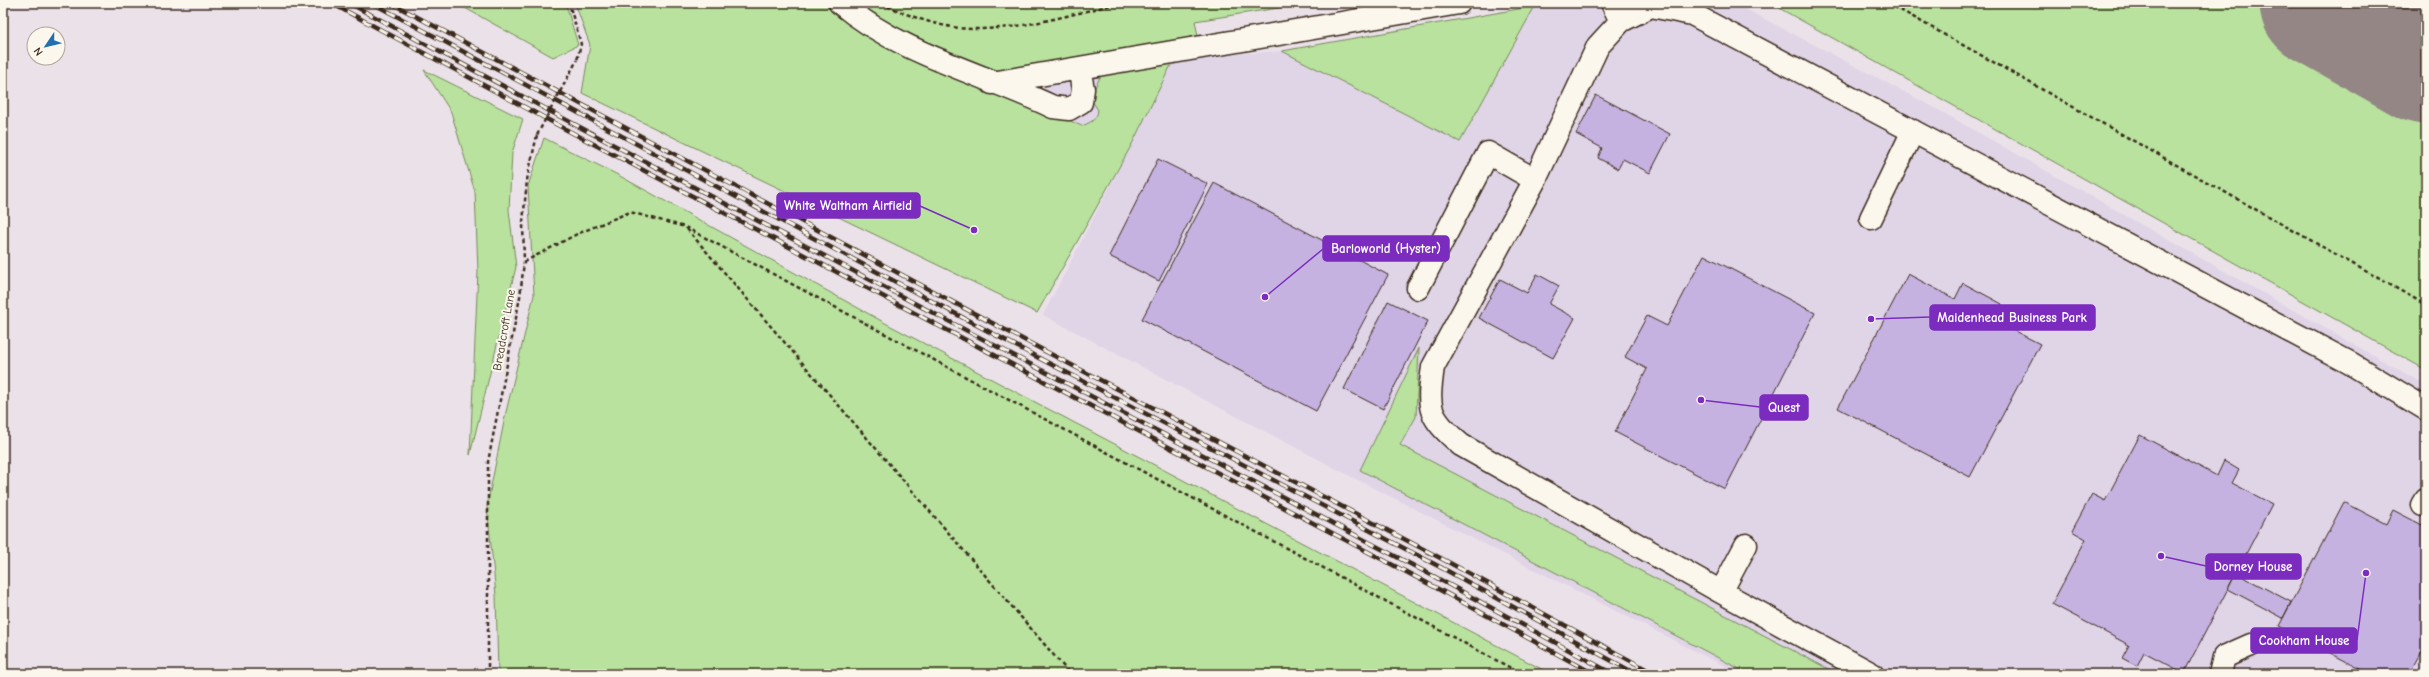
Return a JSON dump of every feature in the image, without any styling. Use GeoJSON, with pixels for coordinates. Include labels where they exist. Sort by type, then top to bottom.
{"type":"FeatureCollection","features":[{"type":"Feature","properties":{"kind":"lane"},"geometry":{"type":"LineString","coordinates":[[840,3],[879,29],[924,54],[1053,108],[1069,109],[1077,106],[1083,96],[1079,68]]}},
{"type":"Feature","properties":{"kind":"lane"},"geometry":{"type":"LineString","coordinates":[[992,83],[1459,3]]}},
{"type":"Feature","properties":{"kind":"lane"},"geometry":{"type":"LineString","coordinates":[[1872,674],[1721,592],[1461,445],[1438,425],[1428,399],[1433,367],[1535,180],[1598,46],[1617,12],[1651,6],[1692,14],[2350,363],[2426,409]]}},
{"type":"Feature","properties":{"kind":"lane"},"geometry":{"type":"LineString","coordinates":[[1871,218],[1913,131]]}},
{"type":"Feature","properties":{"kind":"lane"},"geometry":{"type":"LineString","coordinates":[[1418,288],[1488,153],[1535,180]]}},
{"type":"Feature","properties":{"kind":"lane"},"geometry":{"type":"LineString","coordinates":[[1721,592],[1746,545]]}},
{"type":"Feature","properties":{"kind":"lane"},"geometry":{"type":"LineString","coordinates":[[2220,674],[2224,657],[2251,645]]}},
{"type":"Feature","properties":{"kind":"path","name":"Breadcroft Lane"},"geometry":{"type":"LineString","coordinates":[[488,674],[488,462],[520,297],[524,262],[523,222],[527,180],[537,135],[576,60],[581,44],[570,7],[566,3]]}},
{"type":"Feature","properties":{"kind":"path"},"geometry":{"type":"LineString","coordinates":[[881,3],[912,17],[970,29],[1018,25],[1120,3]]}},
{"type":"Feature","properties":{"kind":"path"},"geometry":{"type":"LineString","coordinates":[[1888,3],[2426,305]]}},
{"type":"Feature","properties":{"kind":"path"},"geometry":{"type":"LineString","coordinates":[[524,262],[576,234],[630,212],[685,227],[1522,674]]}},
{"type":"Feature","properties":{"kind":"path"},"geometry":{"type":"LineString","coordinates":[[685,227],[1070,674]]}},
{"type":"Feature","properties":{"kind":"shaded area"},"geometry":{"type":"Polygon","coordinates":[[[575,3],[1192,3],[1201,55],[1182,58],[1282,51],[1555,3],[1734,3],[1935,108],[2426,385],[2426,674],[1740,674],[1352,477],[1043,315],[1122,163],[1037,313],[582,93],[590,45],[575,3]]]}},
{"type":"Feature","properties":{"kind":"green space"},"geometry":{"type":"Polygon","coordinates":[[[456,3],[562,3],[567,8],[578,45],[553,57],[456,3]]]}},
{"type":"Feature","properties":{"kind":"green space"},"geometry":{"type":"Polygon","coordinates":[[[575,3],[834,3],[994,89],[1082,126],[1093,120],[1096,116],[1098,110],[1090,98],[1100,77],[1108,72],[1174,59],[1131,146],[1037,313],[582,93],[590,45],[575,3]]]}},
{"type":"Feature","properties":{"kind":"green space"},"geometry":{"type":"Polygon","coordinates":[[[848,3],[1311,3],[1195,21],[1198,36],[990,72],[976,70],[848,3]]]}},
{"type":"Feature","properties":{"kind":"green space"},"geometry":{"type":"Polygon","coordinates":[[[1770,3],[2426,3],[2426,370],[1770,3]]]}},
{"type":"Feature","properties":{"kind":"green space"},"geometry":{"type":"Polygon","coordinates":[[[1535,6],[1460,142],[1282,51],[1535,6]]]}},
{"type":"Feature","properties":{"kind":"green space"},"geometry":{"type":"Polygon","coordinates":[[[424,70],[523,119],[512,153],[509,210],[516,267],[470,455],[478,271],[475,192],[451,112],[424,70]]]}},
{"type":"Feature","properties":{"kind":"green space"},"geometry":{"type":"Polygon","coordinates":[[[544,138],[618,175],[887,324],[1551,674],[498,674],[496,595],[487,506],[506,412],[534,295],[528,186],[544,138]]]}},
{"type":"Feature","properties":{"kind":"green space"},"geometry":{"type":"Polygon","coordinates":[[[1419,348],[1416,417],[1400,445],[1838,674],[1749,674],[1360,470],[1419,348]]]}},
{"type":"Feature","properties":{"kind":"building"},"geometry":{"type":"Polygon","coordinates":[[[1596,95],[1670,134],[1650,173],[1623,159],[1618,169],[1598,158],[1602,148],[1576,134],[1596,95]]]}},
{"type":"Feature","properties":{"kind":"building"},"geometry":{"type":"Polygon","coordinates":[[[1158,159],[1208,184],[1159,281],[1109,256],[1158,159]]]}},
{"type":"Feature","properties":{"kind":"building"},"geometry":{"type":"Polygon","coordinates":[[[1214,183],[1388,275],[1316,411],[1142,319],[1214,183]]]}},
{"type":"Feature","properties":{"kind":"building"},"geometry":{"type":"Polygon","coordinates":[[[1704,255],[1815,313],[1725,489],[1615,432],[1647,369],[1625,357],[1647,316],[1667,326],[1704,255]]]}},
{"type":"Feature","properties":{"kind":"building"},"geometry":{"type":"Polygon","coordinates":[[[1537,274],[1559,286],[1549,304],[1575,318],[1553,358],[1479,318],[1500,279],[1527,293],[1537,274]]]}},
{"type":"Feature","properties":{"kind":"building"},"geometry":{"type":"Polygon","coordinates":[[[1908,274],[1955,299],[1963,283],[2002,304],[1993,320],[2040,344],[1970,477],[1838,408],[1908,274]]]}},
{"type":"Feature","properties":{"kind":"building"},"geometry":{"type":"Polygon","coordinates":[[[1388,301],[1428,321],[1383,409],[1344,389],[1388,301]]]}},
{"type":"Feature","properties":{"kind":"building"},"geometry":{"type":"Polygon","coordinates":[[[2140,435],[2217,476],[2224,461],[2239,470],[2232,483],[2272,504],[2184,673],[2144,652],[2137,666],[2122,658],[2129,645],[2052,604],[2086,539],[2072,531],[2092,494],[2105,501],[2140,435]]]}},
{"type":"Feature","properties":{"kind":"building"},"geometry":{"type":"Polygon","coordinates":[[[2344,502],[2386,524],[2393,510],[2426,527],[2424,543],[2426,544],[2426,644],[2410,674],[2370,674],[2279,626],[2344,502]]]}},
{"type":"Feature","properties":{"kind":"building"},"geometry":{"type":"Polygon","coordinates":[[[2236,573],[2291,602],[2283,618],[2228,589],[2236,573]]]}},
{"type":"Feature","properties":{"kind":"runway"},"geometry":{"type":"LineString","coordinates":[[2322,3],[2426,62]]}},
{"type":"Feature","properties":{"kind":"railway"},"geometry":{"type":"LineString","coordinates":[[331,3],[567,130],[1429,584],[1594,674]]}},
{"type":"Feature","properties":{"kind":"railway"},"geometry":{"type":"LineString","coordinates":[[349,3],[572,123],[1435,577],[1613,674]]}},
{"type":"Feature","properties":{"kind":"railway"},"geometry":{"type":"LineString","coordinates":[[372,3],[1035,356],[1442,568],[1636,674]]}},
{"type":"Feature","properties":{"kind":"railway"},"geometry":{"type":"LineString","coordinates":[[391,3],[1041,349],[1448,562],[1655,674]]}},
{"type":"Feature","properties":{"kind":"place","name":"White Waltham Airfield"},"geometry":{"type":"Point","coordinates":[974,230]}},
{"type":"Feature","properties":{"kind":"place","name":"Barloworld (Hyster)"},"geometry":{"type":"Point","coordinates":[1265,297]}},
{"type":"Feature","properties":{"kind":"place","name":"Maidenhead Business Park"},"geometry":{"type":"Point","coordinates":[1871,319]}},
{"type":"Feature","properties":{"kind":"place","name":"Quest"},"geometry":{"type":"Point","coordinates":[1701,400]}},
{"type":"Feature","properties":{"kind":"place","name":"Dorney House"},"geometry":{"type":"Point","coordinates":[2161,556]}},
{"type":"Feature","properties":{"kind":"place","name":"Cookham House"},"geometry":{"type":"Point","coordinates":[2366,573]}}]}
